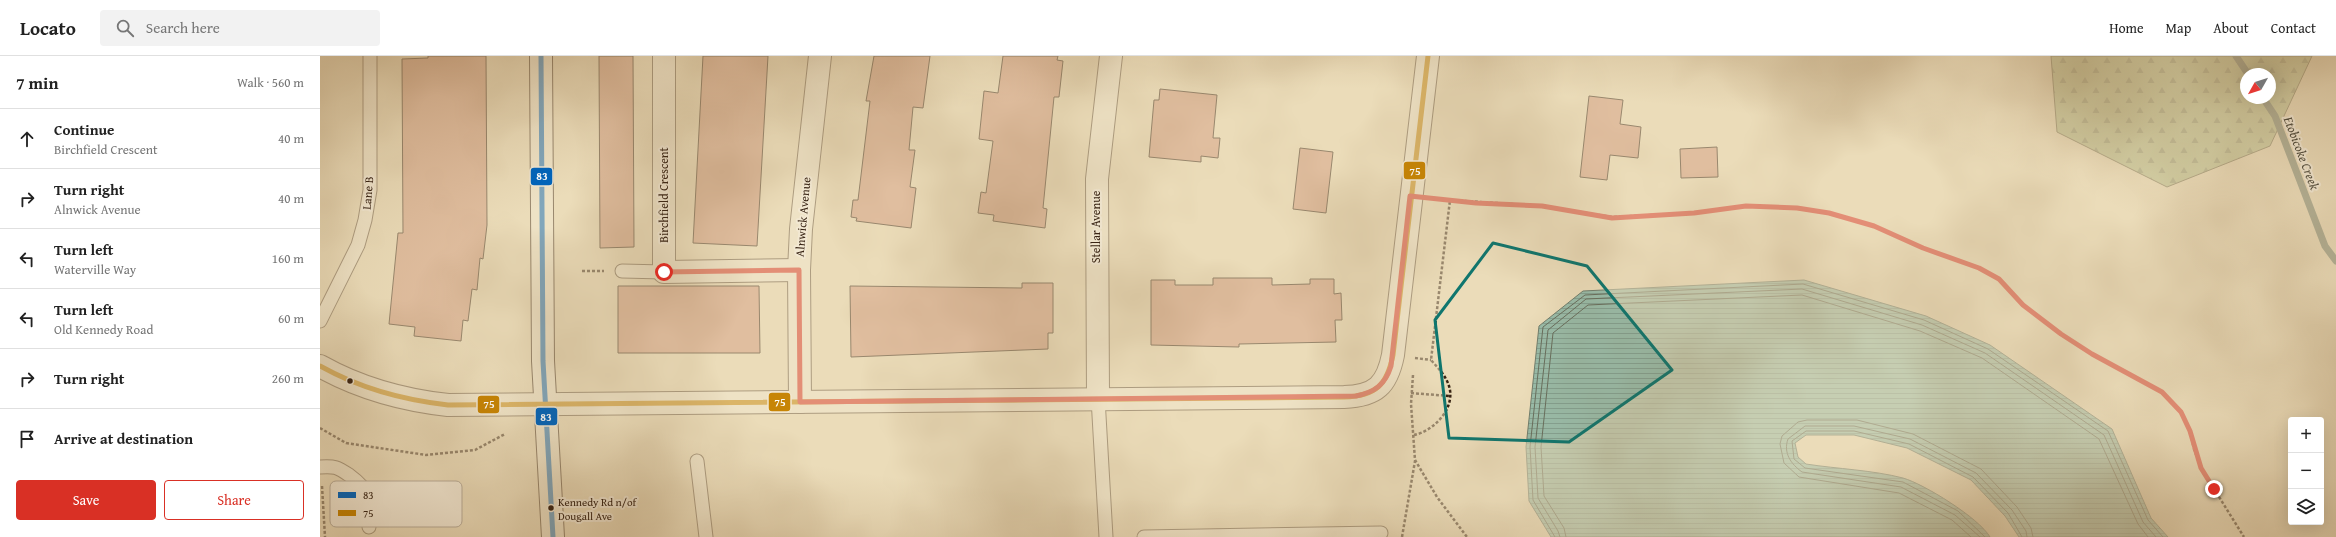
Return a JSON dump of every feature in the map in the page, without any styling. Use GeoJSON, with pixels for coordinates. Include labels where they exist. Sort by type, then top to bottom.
{"type":"FeatureCollection","features":[{"type":"Feature","properties":{"kind":"street"},"geometry":{"type":"LineString","coordinates":[[541,56],[545,405],[553,537]]}},
{"type":"Feature","properties":{"kind":"street","name":"Birchfield Crescent"},"geometry":{"type":"LineString","coordinates":[[664,56],[664,272]]}},
{"type":"Feature","properties":{"kind":"street","name":"Alnwick Avenue"},"geometry":{"type":"LineString","coordinates":[[800,402],[799,270],[801,229],[820,56]]}},
{"type":"Feature","properties":{"kind":"street","name":"Stellar Avenue"},"geometry":{"type":"LineString","coordinates":[[1098,398],[1096,203],[1111,56]]}},
{"type":"Feature","properties":{"kind":"street"},"geometry":{"type":"LineString","coordinates":[[320,366],[342,379],[380,393],[415,402],[448,405],[1356,396],[1378,388],[1387,377],[1393,355],[1410,196],[1428,56]]}},
{"type":"Feature","properties":{"kind":"street"},"geometry":{"type":"LineString","coordinates":[[664,272],[799,270]]}},
{"type":"Feature","properties":{"kind":"lane","name":"Lane B"},"geometry":{"type":"LineString","coordinates":[[320,321],[358,245],[365,220],[370,190],[370,56]]}},
{"type":"Feature","properties":{"kind":"lane"},"geometry":{"type":"LineString","coordinates":[[622,271],[664,272]]}},
{"type":"Feature","properties":{"kind":"lane"},"geometry":{"type":"LineString","coordinates":[[1098,398],[1106,537]]}},
{"type":"Feature","properties":{"kind":"lane"},"geometry":{"type":"LineString","coordinates":[[697,461],[706,537]]}},
{"type":"Feature","properties":{"kind":"lane"},"geometry":{"type":"LineString","coordinates":[[320,467],[336,466],[357,481]]}},
{"type":"Feature","properties":{"kind":"lane"},"geometry":{"type":"LineString","coordinates":[[1144,537],[1381,534]]}},
{"type":"Feature","properties":{"kind":"path"},"geometry":{"type":"LineString","coordinates":[[1410,196],[1542,206],[1612,218],[1694,213],[1746,206],[1797,208],[1829,213],[1874,226],[1923,248],[1979,268],[1999,279],[2023,305],[2061,334],[2092,354],[2162,392],[2181,412],[2190,431],[2201,468],[2244,537]]}},
{"type":"Feature","properties":{"kind":"path"},"geometry":{"type":"LineString","coordinates":[[1431,360],[1450,200]]}},
{"type":"Feature","properties":{"kind":"path"},"geometry":{"type":"LineString","coordinates":[[1413,365],[1414,358],[1431,360],[1445,376],[1450,388],[1449,405],[1444,416],[1427,430],[1414,435]]}},
{"type":"Feature","properties":{"kind":"path"},"geometry":{"type":"LineString","coordinates":[[1402,537],[1415,460],[1414,435],[1410,404],[1413,372]]}},
{"type":"Feature","properties":{"kind":"path"},"geometry":{"type":"LineString","coordinates":[[1411,393],[1450,396]]}},
{"type":"Feature","properties":{"kind":"path"},"geometry":{"type":"LineString","coordinates":[[320,428],[346,443],[426,455],[475,450],[505,434]]}},
{"type":"Feature","properties":{"kind":"path"},"geometry":{"type":"LineString","coordinates":[[1415,460],[1437,497],[1467,537]]}},
{"type":"Feature","properties":{"kind":"path"},"geometry":{"type":"LineString","coordinates":[[320,486],[323,486],[325,537]]}},
{"type":"Feature","properties":{"kind":"highlighted area"},"geometry":{"type":"Polygon","coordinates":[[[1493,243],[1587,266],[1672,370],[1569,442],[1449,438],[1435,320],[1493,243]]]}},
{"type":"Feature","properties":{"kind":"green space"},"geometry":{"type":"Polygon","coordinates":[[[2051,56],[2312,56],[2270,146],[2167,187],[2057,132],[2051,56]]]}},
{"type":"Feature","properties":{"kind":"water"},"geometry":{"type":"Polygon","coordinates":[[[1804,280],[1926,316],[1990,345],[2112,429],[2151,518],[2168,537],[2019,537],[2005,516],[1971,480],[1907,448],[1854,435],[1806,435],[1795,443],[1798,457],[1806,464],[1879,473],[1912,481],[1937,494],[1963,512],[1984,529],[1990,537],[1551,537],[1529,501],[1526,447],[1539,326],[1583,291],[1804,280]]]}},
{"type":"Feature","properties":{"kind":"building"},"geometry":{"type":"Polygon","coordinates":[[[428,56],[486,56],[487,225],[483,259],[480,258],[477,290],[472,289],[468,321],[463,320],[461,341],[414,336],[415,327],[389,324],[398,233],[403,233],[402,59],[428,58],[428,56]]]}},
{"type":"Feature","properties":{"kind":"building"},"geometry":{"type":"Polygon","coordinates":[[[599,56],[633,56],[634,247],[600,248],[599,56]]]}},
{"type":"Feature","properties":{"kind":"building"},"geometry":{"type":"Polygon","coordinates":[[[703,56],[768,56],[757,246],[693,243],[703,56]]]}},
{"type":"Feature","properties":{"kind":"building"},"geometry":{"type":"Polygon","coordinates":[[[874,56],[930,56],[923,108],[913,107],[909,150],[915,150],[910,187],[916,188],[911,228],[856,221],[857,218],[851,217],[853,200],[858,200],[870,101],[866,101],[874,56]]]}},
{"type":"Feature","properties":{"kind":"building"},"geometry":{"type":"Polygon","coordinates":[[[1003,56],[1058,56],[1057,60],[1063,61],[1059,97],[1054,97],[1043,208],[1047,209],[1045,228],[993,221],[994,215],[978,213],[981,192],[986,193],[993,141],[979,139],[984,91],[998,93],[1003,56]]]}},
{"type":"Feature","properties":{"kind":"building"},"geometry":{"type":"Polygon","coordinates":[[[1160,89],[1217,95],[1213,138],[1220,138],[1218,158],[1201,156],[1201,162],[1149,157],[1154,100],[1159,100],[1160,89]]]}},
{"type":"Feature","properties":{"kind":"building"},"geometry":{"type":"Polygon","coordinates":[[[1589,96],[1623,100],[1620,124],[1641,127],[1638,158],[1610,155],[1607,180],[1580,177],[1589,96]]]}},
{"type":"Feature","properties":{"kind":"building"},"geometry":{"type":"Polygon","coordinates":[[[1717,147],[1718,177],[1681,178],[1680,149],[1717,147]]]}},
{"type":"Feature","properties":{"kind":"building"},"geometry":{"type":"Polygon","coordinates":[[[1300,148],[1333,152],[1326,213],[1293,209],[1300,148]]]}},
{"type":"Feature","properties":{"kind":"building"},"geometry":{"type":"Polygon","coordinates":[[[1213,278],[1272,278],[1272,285],[1310,284],[1310,279],[1334,279],[1334,294],[1341,293],[1342,320],[1335,320],[1336,342],[1239,344],[1239,347],[1151,345],[1151,280],[1175,280],[1175,285],[1213,285],[1213,278]]]}},
{"type":"Feature","properties":{"kind":"building"},"geometry":{"type":"Polygon","coordinates":[[[1022,283],[1053,283],[1053,333],[1048,333],[1048,349],[851,357],[850,286],[1022,288],[1022,283]]]}},
{"type":"Feature","properties":{"kind":"building"},"geometry":{"type":"Polygon","coordinates":[[[618,286],[759,286],[760,353],[618,353],[618,286]]]}},
{"type":"Feature","properties":{"kind":"waterway","name":"Etobicoke Creek"},"geometry":{"type":"LineString","coordinates":[[2236,56],[2244,68]]}},
{"type":"Feature","properties":{"kind":"waterway","name":"Etobicoke Creek"},"geometry":{"type":"LineString","coordinates":[[2267,104],[2275,116],[2325,246],[2336,261]]}},
{"type":"Feature","properties":{"kind":"transit line","name":"83"},"geometry":{"type":"LineString","coordinates":[[541,56],[543,361],[553,537]]}},
{"type":"Feature","properties":{"kind":"transit line","name":"75"},"geometry":{"type":"LineString","coordinates":[[320,366],[366,387],[398,397],[448,405],[1344,397],[1364,394],[1378,387],[1383,381],[1387,374],[1393,355],[1428,56]]}},
{"type":"Feature","properties":{"kind":"place","name":"Kennedy Rd n/of Dougall Ave"},"geometry":{"type":"Point","coordinates":[551,508]}},
{"type":"Feature","properties":{"kind":"route"},"geometry":{"type":"LineString","coordinates":[[664,272],[799,270],[800,402],[1356,396],[1370,393],[1378,388],[1387,377],[1391,366],[1410,196],[1476,203],[1542,206],[1612,218],[1694,213],[1746,206],[1797,208],[1829,213],[1874,226],[1923,248],[1979,268],[1999,279],[2023,305],[2061,334],[2092,354],[2162,392],[2181,412],[2190,431],[2194,450],[2201,468],[2214,489]]}}]}
